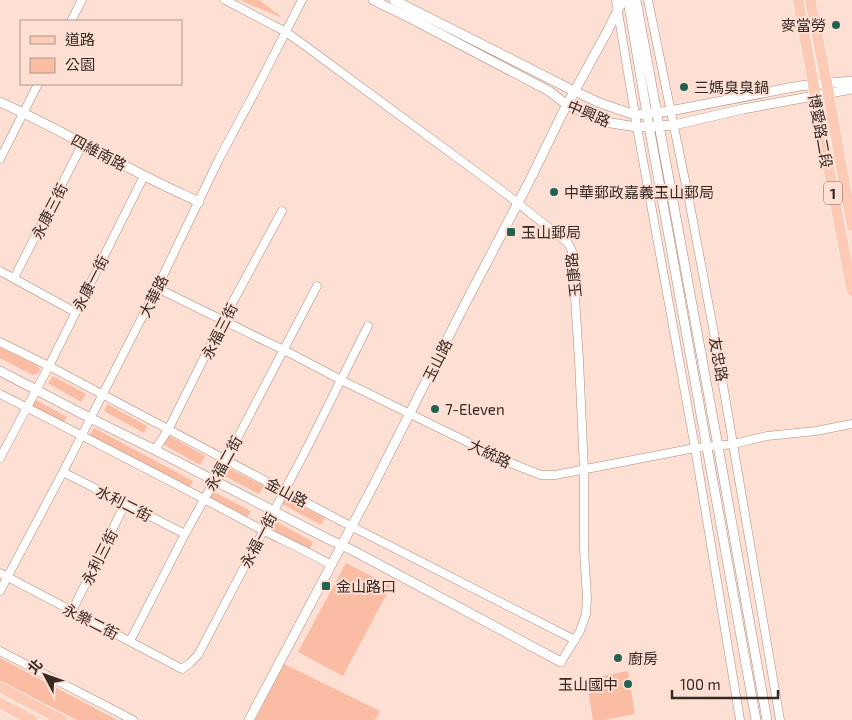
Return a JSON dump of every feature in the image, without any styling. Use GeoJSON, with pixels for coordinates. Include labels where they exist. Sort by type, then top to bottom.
{"type":"FeatureCollection","features":[{"type":"Feature","properties":{"kind":"main road","name":"博愛路二段"},"geometry":{"type":"LineString","coordinates":[[798,0],[852,291]]}},
{"type":"Feature","properties":{"kind":"main road","name":"博愛路二段"},"geometry":{"type":"LineString","coordinates":[[810,0],[852,226]]}},
{"type":"Feature","properties":{"kind":"main road"},"geometry":{"type":"LineString","coordinates":[[0,687],[62,720]]}},
{"type":"Feature","properties":{"kind":"main road"},"geometry":{"type":"LineString","coordinates":[[0,703],[32,720]]}},
{"type":"Feature","properties":{"kind":"street"},"geometry":{"type":"LineString","coordinates":[[72,20],[82,0]]}},
{"type":"Feature","properties":{"kind":"street","name":"玉康路"},"geometry":{"type":"LineString","coordinates":[[225,0],[286,32],[518,203],[568,243],[572,250],[584,470],[584,550],[587,598],[586,614],[580,631],[561,662]]}},
{"type":"Feature","properties":{"kind":"street","name":"大華路"},"geometry":{"type":"LineString","coordinates":[[0,590],[4,575],[82,436],[157,288],[219,159],[302,0]]}},
{"type":"Feature","properties":{"kind":"street","name":"中興路"},"geometry":{"type":"LineString","coordinates":[[373,0],[404,14],[549,91],[567,105],[611,123],[637,127],[674,125],[814,90]]}},
{"type":"Feature","properties":{"kind":"street","name":"中興路"},"geometry":{"type":"LineString","coordinates":[[394,0],[574,91],[600,103],[635,115],[827,89],[852,83]]}},
{"type":"Feature","properties":{"kind":"street","name":"玉山路"},"geometry":{"type":"LineString","coordinates":[[249,720],[342,546],[574,91],[607,32],[617,4],[623,0]]}},
{"type":"Feature","properties":{"kind":"street","name":"友忠路"},"geometry":{"type":"LineString","coordinates":[[628,0],[756,720]]}},
{"type":"Feature","properties":{"kind":"street","name":"友忠路"},"geometry":{"type":"LineString","coordinates":[[636,0],[767,720]]}},
{"type":"Feature","properties":{"kind":"street","name":"友忠路"},"geometry":{"type":"LineString","coordinates":[[648,0],[709,306],[780,720]]}},
{"type":"Feature","properties":{"kind":"street"},"geometry":{"type":"LineString","coordinates":[[617,4],[637,127],[695,448],[740,720]]}},
{"type":"Feature","properties":{"kind":"street"},"geometry":{"type":"LineString","coordinates":[[0,159],[37,85]]}},
{"type":"Feature","properties":{"kind":"street","name":"四維南路"},"geometry":{"type":"LineString","coordinates":[[0,102],[199,202]]}},
{"type":"Feature","properties":{"kind":"street","name":"永康三街"},"geometry":{"type":"LineString","coordinates":[[14,278],[83,143]]}},
{"type":"Feature","properties":{"kind":"street","name":"永康一街"},"geometry":{"type":"LineString","coordinates":[[0,458],[49,366],[144,176]]}},
{"type":"Feature","properties":{"kind":"street","name":"永福三街"},"geometry":{"type":"LineString","coordinates":[[155,450],[168,430],[223,320],[282,212]]}},
{"type":"Feature","properties":{"kind":"street"},"geometry":{"type":"LineString","coordinates":[[0,271],[75,312]]}},
{"type":"Feature","properties":{"kind":"street","name":"永福二街"},"geometry":{"type":"LineString","coordinates":[[130,641],[317,286]]}},
{"type":"Feature","properties":{"kind":"street","name":"大統路"},"geometry":{"type":"LineString","coordinates":[[157,288],[504,460],[540,474],[584,470],[695,448],[734,444],[767,436],[816,431],[852,424]]}},
{"type":"Feature","properties":{"kind":"street","name":"永福一街"},"geometry":{"type":"LineString","coordinates":[[182,669],[198,655],[368,326]]}},
{"type":"Feature","properties":{"kind":"street","name":"金山路"},"geometry":{"type":"LineString","coordinates":[[0,342],[351,526],[575,640]]}},
{"type":"Feature","properties":{"kind":"street","name":"金山路"},"geometry":{"type":"LineString","coordinates":[[0,371],[342,546],[561,662]]}},
{"type":"Feature","properties":{"kind":"street"},"geometry":{"type":"LineString","coordinates":[[0,394],[331,565]]}},
{"type":"Feature","properties":{"kind":"street"},"geometry":{"type":"LineString","coordinates":[[0,440],[8,444]]}},
{"type":"Feature","properties":{"kind":"street","name":"水利二街"},"geometry":{"type":"LineString","coordinates":[[63,472],[185,534]]}},
{"type":"Feature","properties":{"kind":"street","name":"永利三街"},"geometry":{"type":"LineString","coordinates":[[72,611],[126,504]]}},
{"type":"Feature","properties":{"kind":"street","name":"永樂二街"},"geometry":{"type":"LineString","coordinates":[[4,575],[182,669]]}},
{"type":"Feature","properties":{"kind":"street"},"geometry":{"type":"LineString","coordinates":[[0,651],[133,720]]}},
{"type":"Feature","properties":{"kind":"green space"},"geometry":{"type":"Polygon","coordinates":[[[259,0],[280,17],[242,1],[259,0]]]}},
{"type":"Feature","properties":{"kind":"green space"},"geometry":{"type":"Polygon","coordinates":[[[0,347],[38,366],[40,369],[39,373],[33,375],[0,358],[0,347]]]}},
{"type":"Feature","properties":{"kind":"green space"},"geometry":{"type":"Polygon","coordinates":[[[53,376],[86,394],[81,402],[48,383],[53,376]]]}},
{"type":"Feature","properties":{"kind":"green space"},"geometry":{"type":"Polygon","coordinates":[[[34,399],[67,417],[63,424],[30,406],[34,399]]]}},
{"type":"Feature","properties":{"kind":"green space"},"geometry":{"type":"Polygon","coordinates":[[[107,404],[147,426],[144,433],[104,411],[107,404]]]}},
{"type":"Feature","properties":{"kind":"green space"},"geometry":{"type":"Polygon","coordinates":[[[94,428],[193,481],[189,488],[89,436],[94,428]]]}},
{"type":"Feature","properties":{"kind":"green space"},"geometry":{"type":"Polygon","coordinates":[[[166,434],[205,456],[200,465],[161,443],[166,434]]]}},
{"type":"Feature","properties":{"kind":"green space"},"geometry":{"type":"Polygon","coordinates":[[[225,466],[264,486],[259,494],[221,474],[225,466]]]}},
{"type":"Feature","properties":{"kind":"green space"},"geometry":{"type":"Polygon","coordinates":[[[210,490],[251,511],[247,518],[207,497],[210,490]]]}},
{"type":"Feature","properties":{"kind":"green space"},"geometry":{"type":"Polygon","coordinates":[[[285,497],[325,518],[321,525],[282,504],[285,497]]]}},
{"type":"Feature","properties":{"kind":"green space"},"geometry":{"type":"Polygon","coordinates":[[[275,521],[313,542],[309,550],[271,529],[275,521]]]}},
{"type":"Feature","properties":{"kind":"green space"},"geometry":{"type":"Polygon","coordinates":[[[346,563],[391,586],[343,676],[298,652],[346,563]]]}},
{"type":"Feature","properties":{"kind":"green space"},"geometry":{"type":"Polygon","coordinates":[[[0,658],[117,720],[77,720],[0,681],[0,658]]]}},
{"type":"Feature","properties":{"kind":"green space"},"geometry":{"type":"Polygon","coordinates":[[[284,664],[380,711],[375,720],[255,720],[284,664]]]}},
{"type":"Feature","properties":{"kind":"green space"},"geometry":{"type":"Polygon","coordinates":[[[628,671],[635,714],[593,720],[586,679],[628,671]]]}},
{"type":"Feature","properties":{"kind":"place","name":"麥當勞"},"geometry":{"type":"Point","coordinates":[836,25]}},
{"type":"Feature","properties":{"kind":"place","name":"三媽臭臭鍋"},"geometry":{"type":"Point","coordinates":[684,87]}},
{"type":"Feature","properties":{"kind":"place","name":"中華郵政嘉義玉山郵局"},"geometry":{"type":"Point","coordinates":[554,192]}},
{"type":"Feature","properties":{"kind":"place","name":"玉山郵局"},"geometry":{"type":"Point","coordinates":[511,232]}},
{"type":"Feature","properties":{"kind":"place","name":"7-Eleven"},"geometry":{"type":"Point","coordinates":[435,409]}},
{"type":"Feature","properties":{"kind":"place","name":"金山路口"},"geometry":{"type":"Point","coordinates":[326,586]}},
{"type":"Feature","properties":{"kind":"place","name":"廚房"},"geometry":{"type":"Point","coordinates":[618,658]}},
{"type":"Feature","properties":{"kind":"place","name":"玉山國中"},"geometry":{"type":"Point","coordinates":[628,684]}}]}
